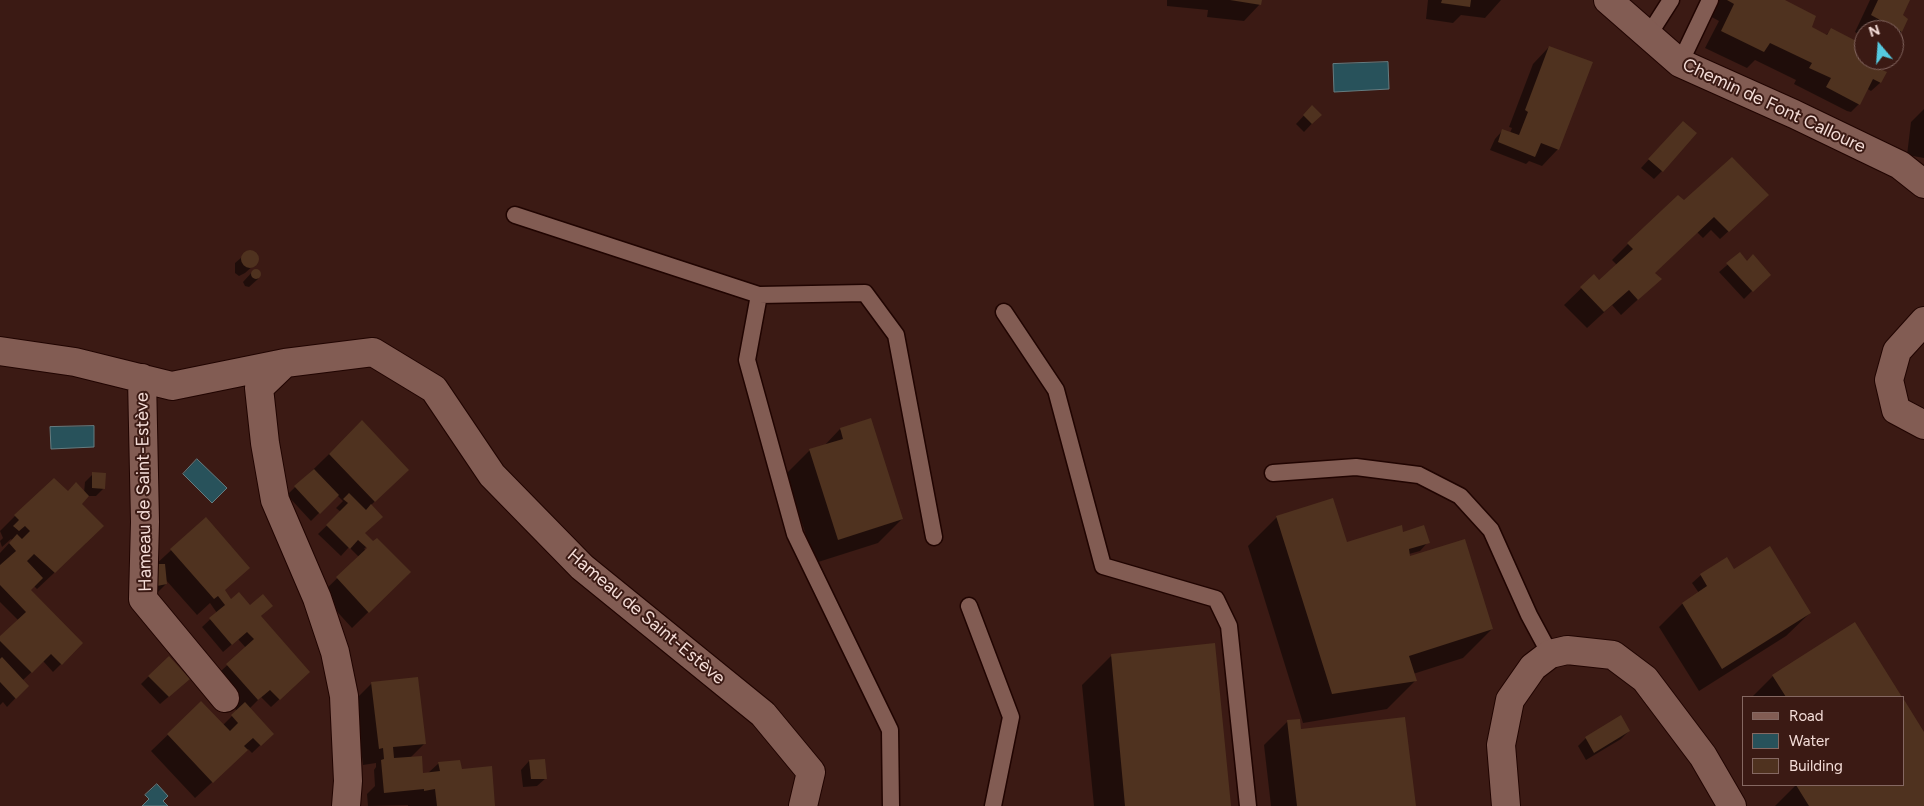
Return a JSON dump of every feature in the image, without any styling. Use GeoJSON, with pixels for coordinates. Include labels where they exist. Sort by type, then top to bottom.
{"type":"FeatureCollection","features":[{"type":"Feature","properties":{"kind":"street","name":"Chemin de Font Calloure"},"geometry":{"type":"LineString","coordinates":[[1608,0],[1680,63],[1794,114],[1900,165],[1924,184]]}},
{"type":"Feature","properties":{"kind":"street"},"geometry":{"type":"LineString","coordinates":[[1924,321],[1897,351],[1889,380],[1896,410],[1924,425]]}},
{"type":"Feature","properties":{"kind":"street","name":"Hameau de Saint-Estève"},"geometry":{"type":"LineString","coordinates":[[0,351],[75,362],[172,386],[284,363],[373,352],[434,389],[492,475],[582,567],[764,714],[811,772],[803,806]]}},
{"type":"Feature","properties":{"kind":"street"},"geometry":{"type":"LineString","coordinates":[[284,363],[259,388],[265,443],[275,500],[317,598],[335,652],[344,696],[348,781],[346,806]]}},
{"type":"Feature","properties":{"kind":"street","name":"Hameau de Saint-Estève"},"geometry":{"type":"LineString","coordinates":[[142,378],[145,522],[143,598],[225,698]]}},
{"type":"Feature","properties":{"kind":"street"},"geometry":{"type":"LineString","coordinates":[[1506,806],[1500,745],[1510,700],[1533,667],[1550,654],[1567,650],[1613,655],[1645,679],[1703,756],[1732,806]]}},
{"type":"Feature","properties":{"kind":"lane"},"geometry":{"type":"LineString","coordinates":[[1648,36],[1671,0]]}},
{"type":"Feature","properties":{"kind":"lane"},"geometry":{"type":"LineString","coordinates":[[1680,63],[1710,0]]}},
{"type":"Feature","properties":{"kind":"lane"},"geometry":{"type":"LineString","coordinates":[[515,215],[759,295],[865,293],[896,335],[934,537]]}},
{"type":"Feature","properties":{"kind":"lane"},"geometry":{"type":"LineString","coordinates":[[759,295],[747,360],[795,534],[890,730],[891,806]]}},
{"type":"Feature","properties":{"kind":"lane"},"geometry":{"type":"LineString","coordinates":[[1004,312],[1056,390],[1103,566],[1216,599],[1229,626],[1248,806]]}},
{"type":"Feature","properties":{"kind":"lane"},"geometry":{"type":"LineString","coordinates":[[1273,473],[1356,467],[1418,475],[1460,496],[1491,530],[1529,615],[1550,654]]}},
{"type":"Feature","properties":{"kind":"lane"},"geometry":{"type":"LineString","coordinates":[[969,606],[1010,717],[993,806]]}},
{"type":"Feature","properties":{"kind":"water"},"geometry":{"type":"Polygon","coordinates":[[[1388,62],[1389,89],[1334,92],[1333,64],[1388,62]]]}},
{"type":"Feature","properties":{"kind":"water"},"geometry":{"type":"Polygon","coordinates":[[[94,426],[94,447],[51,449],[50,427],[94,426]]]}},
{"type":"Feature","properties":{"kind":"water"},"geometry":{"type":"Polygon","coordinates":[[[197,459],[227,488],[212,503],[183,474],[197,459]]]}},
{"type":"Feature","properties":{"kind":"water"},"geometry":{"type":"Polygon","coordinates":[[[157,784],[168,796],[163,801],[168,806],[142,806],[149,799],[145,795],[157,784]]]}},
{"type":"Feature","properties":{"kind":"building"},"geometry":{"type":"Polygon","coordinates":[[[1230,0],[1262,0],[1261,5],[1230,0]]]}},
{"type":"Feature","properties":{"kind":"building"},"geometry":{"type":"Polygon","coordinates":[[[1442,0],[1471,0],[1470,7],[1441,3],[1442,0]]]}},
{"type":"Feature","properties":{"kind":"building"},"geometry":{"type":"Polygon","coordinates":[[[1727,0],[1785,0],[1816,16],[1812,27],[1827,35],[1831,28],[1854,40],[1854,70],[1882,70],[1887,72],[1881,83],[1873,79],[1860,105],[1826,87],[1831,78],[1809,68],[1812,63],[1770,43],[1764,52],[1721,31],[1734,4],[1727,0]]]}},
{"type":"Feature","properties":{"kind":"building"},"geometry":{"type":"Polygon","coordinates":[[[1878,0],[1910,0],[1903,15],[1908,19],[1904,28],[1904,20],[1880,20],[1871,15],[1878,0]]]}},
{"type":"Feature","properties":{"kind":"building"},"geometry":{"type":"Polygon","coordinates":[[[1549,46],[1593,62],[1559,150],[1541,143],[1535,157],[1498,142],[1502,129],[1519,135],[1528,112],[1525,110],[1549,46]]]}},
{"type":"Feature","properties":{"kind":"building"},"geometry":{"type":"Polygon","coordinates":[[[1312,105],[1322,115],[1312,124],[1303,115],[1312,105]]]}},
{"type":"Feature","properties":{"kind":"building"},"geometry":{"type":"Polygon","coordinates":[[[1683,121],[1697,133],[1663,172],[1648,159],[1683,121]]]}},
{"type":"Feature","properties":{"kind":"building"},"geometry":{"type":"Polygon","coordinates":[[[1732,157],[1769,195],[1729,232],[1714,217],[1655,273],[1662,279],[1638,300],[1629,290],[1604,312],[1580,287],[1594,274],[1599,280],[1633,249],[1627,243],[1678,195],[1684,200],[1732,157]]]}},
{"type":"Feature","properties":{"kind":"building"},"geometry":{"type":"Polygon","coordinates":[[[250,250],[256,253],[259,259],[256,265],[250,268],[244,265],[241,259],[244,253],[250,250]]]}},
{"type":"Feature","properties":{"kind":"building"},"geometry":{"type":"Polygon","coordinates":[[[1740,252],[1747,261],[1753,254],[1771,275],[1753,292],[1726,263],[1740,252]]]}},
{"type":"Feature","properties":{"kind":"building"},"geometry":{"type":"Polygon","coordinates":[[[254,269],[258,269],[261,274],[260,278],[254,279],[251,276],[251,272],[254,269]]]}},
{"type":"Feature","properties":{"kind":"building"},"geometry":{"type":"Polygon","coordinates":[[[871,418],[903,519],[838,540],[809,449],[843,439],[840,428],[871,418]]]}},
{"type":"Feature","properties":{"kind":"building"},"geometry":{"type":"Polygon","coordinates":[[[362,420],[409,470],[375,502],[329,454],[362,420]]]}},
{"type":"Feature","properties":{"kind":"building"},"geometry":{"type":"Polygon","coordinates":[[[314,469],[339,495],[320,514],[294,486],[314,469]]]}},
{"type":"Feature","properties":{"kind":"building"},"geometry":{"type":"Polygon","coordinates":[[[92,472],[106,473],[105,489],[92,488],[92,472]]]}},
{"type":"Feature","properties":{"kind":"building"},"geometry":{"type":"Polygon","coordinates":[[[54,478],[68,491],[76,482],[89,496],[82,504],[104,526],[55,573],[34,554],[27,561],[43,578],[31,590],[83,643],[62,665],[51,654],[32,673],[0,641],[0,636],[26,612],[0,585],[0,565],[16,551],[9,543],[17,534],[22,539],[30,531],[25,526],[19,531],[13,526],[19,520],[14,515],[54,478]]]}},
{"type":"Feature","properties":{"kind":"building"},"geometry":{"type":"Polygon","coordinates":[[[349,493],[366,510],[371,504],[383,517],[365,533],[373,541],[377,538],[411,572],[369,613],[336,577],[367,548],[358,540],[350,549],[326,525],[348,503],[343,499],[349,493]]]}},
{"type":"Feature","properties":{"kind":"building"},"geometry":{"type":"Polygon","coordinates":[[[1333,498],[1347,542],[1402,525],[1403,532],[1424,525],[1430,543],[1409,549],[1410,556],[1465,539],[1493,629],[1409,656],[1417,681],[1332,694],[1276,516],[1333,498]]]}},
{"type":"Feature","properties":{"kind":"building"},"geometry":{"type":"Polygon","coordinates":[[[206,517],[250,568],[225,590],[231,599],[239,592],[250,605],[263,594],[273,606],[261,616],[310,672],[280,700],[270,690],[258,700],[226,664],[254,639],[247,632],[232,645],[209,618],[225,605],[218,596],[214,599],[170,549],[206,517]]]}},
{"type":"Feature","properties":{"kind":"building"},"geometry":{"type":"Polygon","coordinates":[[[1770,546],[1811,613],[1722,669],[1682,603],[1707,586],[1700,574],[1727,557],[1734,569],[1770,546]]]}},
{"type":"Feature","properties":{"kind":"building"},"geometry":{"type":"Polygon","coordinates":[[[155,564],[165,564],[167,584],[157,586],[155,564]]]}},
{"type":"Feature","properties":{"kind":"building"},"geometry":{"type":"Polygon","coordinates":[[[1855,622],[1901,696],[1785,696],[1772,675],[1855,622]]]}},
{"type":"Feature","properties":{"kind":"building"},"geometry":{"type":"Polygon","coordinates":[[[1215,643],[1231,806],[1125,806],[1111,654],[1215,643]]]}},
{"type":"Feature","properties":{"kind":"building"},"geometry":{"type":"Polygon","coordinates":[[[169,656],[190,679],[169,697],[148,676],[169,656]]]}},
{"type":"Feature","properties":{"kind":"building"},"geometry":{"type":"Polygon","coordinates":[[[2,657],[29,686],[16,699],[0,682],[0,659],[2,657]]]}},
{"type":"Feature","properties":{"kind":"building"},"geometry":{"type":"Polygon","coordinates":[[[418,677],[426,744],[393,747],[394,758],[422,756],[423,773],[440,771],[438,762],[460,760],[462,769],[492,766],[495,806],[437,806],[435,789],[384,793],[381,760],[384,759],[383,748],[379,749],[371,682],[418,677]]]}},
{"type":"Feature","properties":{"kind":"building"},"geometry":{"type":"Polygon","coordinates":[[[1904,700],[1924,732],[1924,806],[1809,806],[1797,786],[1904,786],[1904,700]]]}},
{"type":"Feature","properties":{"kind":"building"},"geometry":{"type":"Polygon","coordinates":[[[201,701],[230,731],[238,723],[231,715],[245,702],[274,734],[261,746],[253,738],[244,746],[248,750],[213,783],[167,734],[201,701]]]}},
{"type":"Feature","properties":{"kind":"building"},"geometry":{"type":"Polygon","coordinates":[[[1621,715],[1630,731],[1594,753],[1585,737],[1621,715]]]}},
{"type":"Feature","properties":{"kind":"building"},"geometry":{"type":"Polygon","coordinates":[[[1405,717],[1416,806],[1297,806],[1287,720],[1300,719],[1301,729],[1405,717]]]}},
{"type":"Feature","properties":{"kind":"building"},"geometry":{"type":"Polygon","coordinates":[[[545,759],[547,779],[531,779],[529,760],[545,759]]]}}]}
